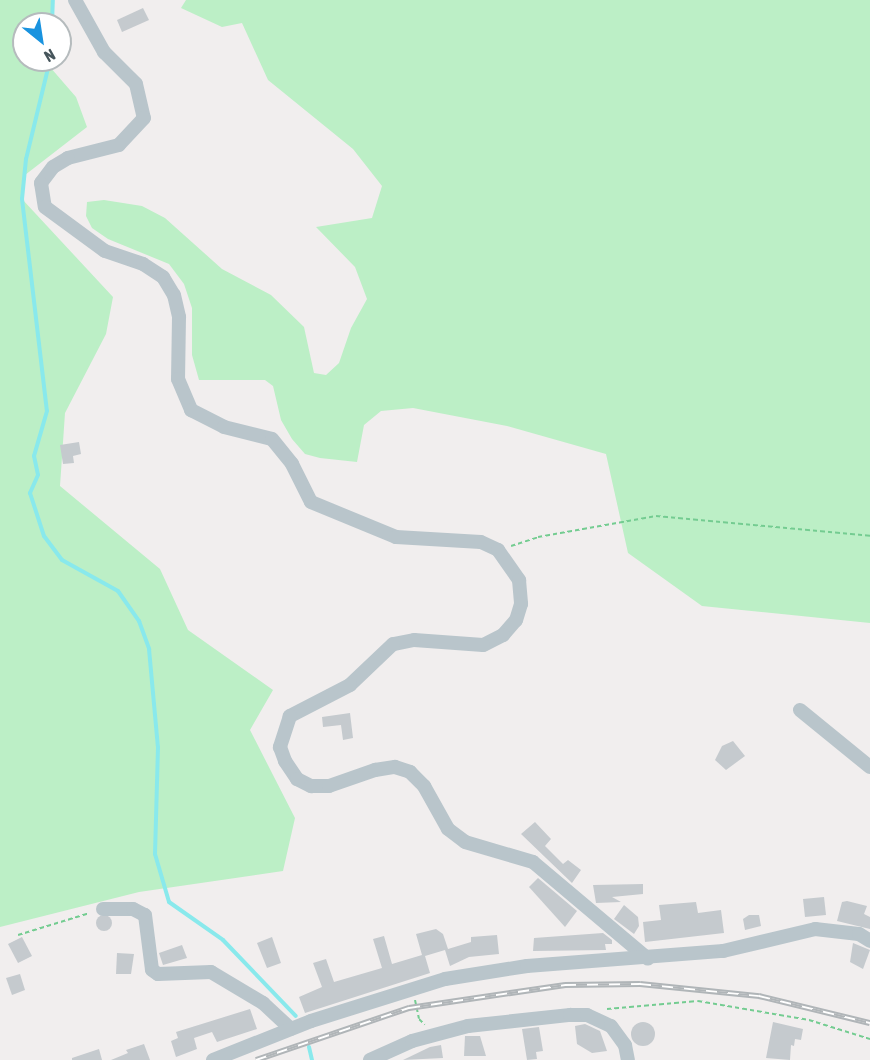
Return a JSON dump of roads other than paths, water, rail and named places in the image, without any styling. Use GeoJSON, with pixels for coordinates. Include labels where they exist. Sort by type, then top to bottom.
{"type":"FeatureCollection","features":[{"type":"Feature","properties":{"kind":"street"},"geometry":{"type":"LineString","coordinates":[[75,0],[104,52],[136,84],[144,118],[119,145],[68,158],[53,167],[41,183],[45,207],[105,251],[143,264],[163,277],[174,295],[179,317],[178,379],[191,410],[224,427],[272,439],[292,464],[311,502],[396,537],[481,542],[498,550],[519,580],[521,604],[516,620],[503,634],[483,645],[414,640],[393,644],[350,685],[290,716],[280,747],[285,761],[297,779],[311,786],[329,786],[375,770],[396,767],[410,772],[424,786],[448,829],[465,842],[533,862],[648,959]]}},
{"type":"Feature","properties":{"kind":"street"},"geometry":{"type":"LineString","coordinates":[[800,710],[870,767]]}},
{"type":"Feature","properties":{"kind":"street"},"geometry":{"type":"LineString","coordinates":[[103,909],[133,909],[145,915],[152,970],[158,974],[211,972],[263,1003],[291,1029]]}},
{"type":"Feature","properties":{"kind":"street"},"geometry":{"type":"LineString","coordinates":[[213,1060],[291,1029],[445,979],[527,966],[648,959],[723,951],[815,929],[859,934],[870,941]]}},
{"type":"Feature","properties":{"kind":"street"},"geometry":{"type":"LineString","coordinates":[[369,1060],[439,1033],[468,1026],[587,1015],[611,1026],[628,1059]]}},
{"type":"Feature","properties":{"kind":"waterway"},"geometry":{"type":"LineString","coordinates":[[52,12],[53,0]]}},
{"type":"Feature","properties":{"kind":"waterway"},"geometry":{"type":"LineString","coordinates":[[47,72],[26,159],[22,199],[47,411],[34,456],[38,475],[30,493],[44,536],[62,560],[118,591],[139,621],[149,649],[158,747],[155,854],[169,902],[223,940],[296,1016]]}},
{"type":"Feature","properties":{"kind":"waterway"},"geometry":{"type":"LineString","coordinates":[[309,1047],[312,1060]]}},
{"type":"Feature","properties":{"kind":"railway"},"geometry":{"type":"LineString","coordinates":[[256,1060],[409,1008],[565,985],[640,984],[759,996],[870,1023]]}}]}
